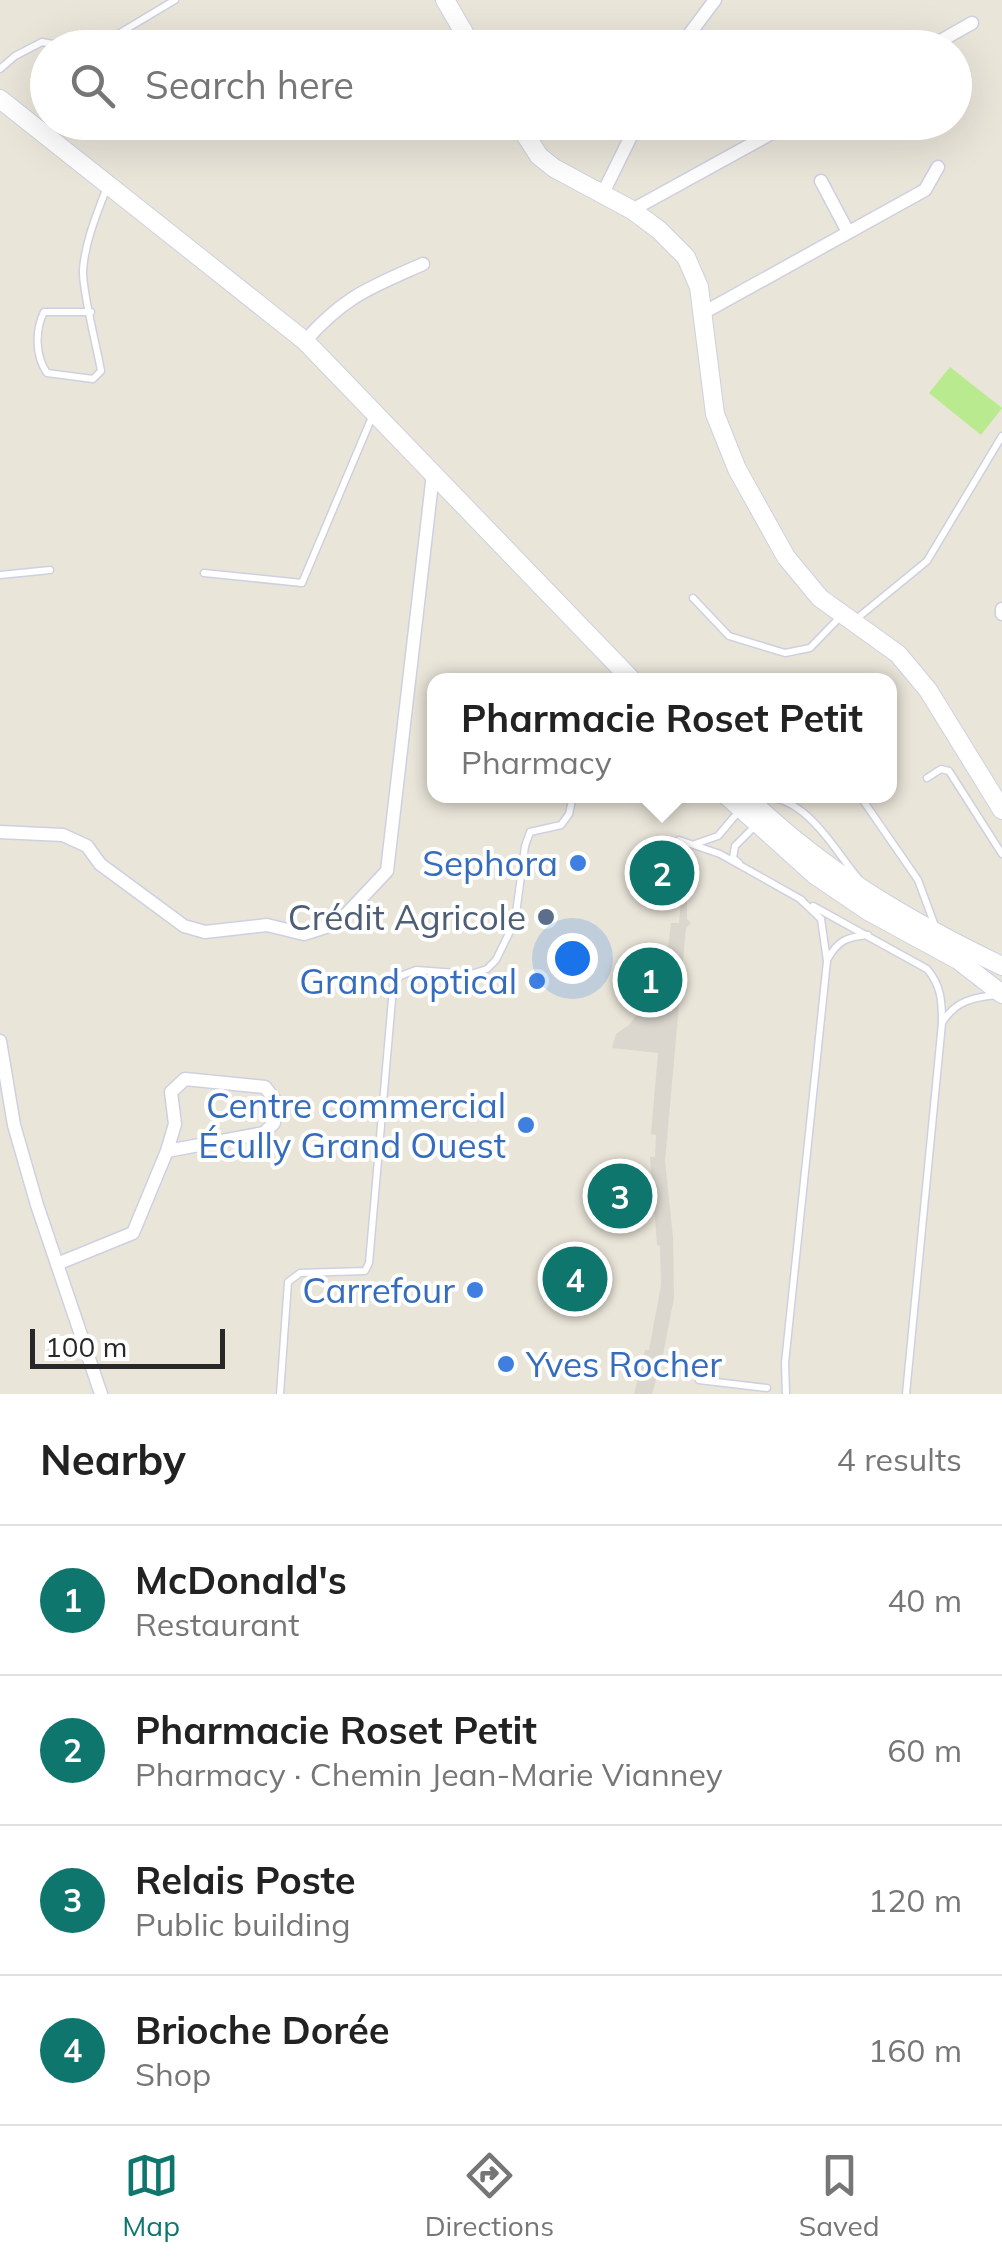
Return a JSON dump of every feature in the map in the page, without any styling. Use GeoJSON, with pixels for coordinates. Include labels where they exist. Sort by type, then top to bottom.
{"type":"FeatureCollection","features":[{"type":"Feature","properties":{"kind":"street"},"geometry":{"type":"LineString","coordinates":[[445,0],[462,30]]}},
{"type":"Feature","properties":{"kind":"street"},"geometry":{"type":"LineString","coordinates":[[692,30],[715,0]]}},
{"type":"Feature","properties":{"kind":"street"},"geometry":{"type":"LineString","coordinates":[[960,30],[972,23]]}},
{"type":"Feature","properties":{"kind":"street"},"geometry":{"type":"LineString","coordinates":[[0,99],[30,123]]}},
{"type":"Feature","properties":{"kind":"street"},"geometry":{"type":"LineString","coordinates":[[51,140],[305,342],[625,673]]}},
{"type":"Feature","properties":{"kind":"street"},"geometry":{"type":"LineString","coordinates":[[529,140],[540,156],[568,176],[632,210],[686,257],[699,287],[715,414],[737,469],[793,566],[820,598],[898,654],[928,690],[1001,808]]}},
{"type":"Feature","properties":{"kind":"street"},"geometry":{"type":"LineString","coordinates":[[603,194],[629,140]]}},
{"type":"Feature","properties":{"kind":"street"},"geometry":{"type":"LineString","coordinates":[[632,210],[759,140]]}},
{"type":"Feature","properties":{"kind":"street"},"geometry":{"type":"LineString","coordinates":[[702,313],[924,190],[938,168]]}},
{"type":"Feature","properties":{"kind":"street"},"geometry":{"type":"LineString","coordinates":[[821,181],[848,232]]}},
{"type":"Feature","properties":{"kind":"street"},"geometry":{"type":"LineString","coordinates":[[305,342],[333,310],[363,290],[422,264]]}},
{"type":"Feature","properties":{"kind":"street"},"geometry":{"type":"LineString","coordinates":[[0,832],[63,835],[87,846],[100,864],[184,926],[205,932],[267,925],[304,934],[338,922],[387,871],[434,474]]}},
{"type":"Feature","properties":{"kind":"street"},"geometry":{"type":"LineString","coordinates":[[599,648],[615,673]]}},
{"type":"Feature","properties":{"kind":"street"},"geometry":{"type":"LineString","coordinates":[[747,803],[814,875],[868,912],[958,960],[1002,994]]}},
{"type":"Feature","properties":{"kind":"street"},"geometry":{"type":"LineString","coordinates":[[761,821],[875,897],[1002,966]]}},
{"type":"Feature","properties":{"kind":"street"},"geometry":{"type":"LineString","coordinates":[[0,1040],[14,1124],[102,1394]]}},
{"type":"Feature","properties":{"kind":"street"},"geometry":{"type":"LineString","coordinates":[[57,1264],[132,1233],[175,1124],[171,1092],[186,1078],[265,1086],[275,1100],[274,1123],[264,1133],[167,1151]]}},
{"type":"Feature","properties":{"kind":"lane"},"geometry":{"type":"LineString","coordinates":[[125,30],[175,0]]}},
{"type":"Feature","properties":{"kind":"lane"},"geometry":{"type":"LineString","coordinates":[[0,68],[30,48]]}},
{"type":"Feature","properties":{"kind":"lane"},"geometry":{"type":"LineString","coordinates":[[91,312],[44,312],[37,325],[40,362],[47,373],[93,379],[101,371],[91,312],[83,273],[93,224],[108,185]]}},
{"type":"Feature","properties":{"kind":"lane"},"geometry":{"type":"LineString","coordinates":[[204,573],[302,583],[374,412]]}},
{"type":"Feature","properties":{"kind":"lane"},"geometry":{"type":"LineString","coordinates":[[693,598],[729,636],[785,653],[810,648],[927,561],[1002,436]]}},
{"type":"Feature","properties":{"kind":"lane"},"geometry":{"type":"LineString","coordinates":[[0,575],[50,570]]}},
{"type":"Feature","properties":{"kind":"lane"},"geometry":{"type":"LineString","coordinates":[[927,778],[940,769],[950,771],[1002,854]]}},
{"type":"Feature","properties":{"kind":"lane"},"geometry":{"type":"LineString","coordinates":[[280,1394],[288,1282],[300,1273],[365,1271],[368,1264],[393,988],[400,976],[416,970],[471,974],[487,969],[496,960],[516,920],[530,832],[561,825],[572,803]]}},
{"type":"Feature","properties":{"kind":"lane"},"geometry":{"type":"LineString","coordinates":[[692,844],[718,836],[745,803]]}},
{"type":"Feature","properties":{"kind":"lane"},"geometry":{"type":"LineString","coordinates":[[787,803],[819,829],[875,897]]}},
{"type":"Feature","properties":{"kind":"lane"},"geometry":{"type":"LineString","coordinates":[[865,803],[918,880],[936,932]]}},
{"type":"Feature","properties":{"kind":"lane"},"geometry":{"type":"LineString","coordinates":[[745,869],[733,854],[761,821]]}},
{"type":"Feature","properties":{"kind":"lane"},"geometry":{"type":"LineString","coordinates":[[718,836],[720,854]]}},
{"type":"Feature","properties":{"kind":"lane"},"geometry":{"type":"LineString","coordinates":[[679,840],[720,854],[912,958],[935,978],[942,997],[942,1023],[906,1394]]}},
{"type":"Feature","properties":{"kind":"lane"},"geometry":{"type":"LineString","coordinates":[[786,1394],[785,1363],[826,961],[821,919],[801,900]]}},
{"type":"Feature","properties":{"kind":"lane"},"geometry":{"type":"LineString","coordinates":[[826,961],[836,943],[869,935]]}},
{"type":"Feature","properties":{"kind":"lane"},"geometry":{"type":"LineString","coordinates":[[942,1023],[949,1011],[968,999],[1002,994]]}},
{"type":"Feature","properties":{"kind":"lane"},"geometry":{"type":"LineString","coordinates":[[699,1380],[767,1388]]}},
{"type":"Feature","properties":{"kind":"green space"},"geometry":{"type":"Polygon","coordinates":[[[950,367],[1002,408],[981,435],[929,393],[950,367]]]}},
{"type":"Feature","properties":{"kind":"shaded area"},"geometry":{"type":"Polygon","coordinates":[[[678,853],[693,857],[693,870],[687,898],[687,919],[691,923],[686,928],[665,1161],[673,1237],[674,1298],[652,1394],[634,1394],[645,1350],[649,1350],[661,1285],[650,1157],[655,1157],[656,1135],[651,1134],[658,1053],[612,1048],[616,1034],[629,1025],[664,981],[671,923],[679,923],[681,898],[674,896],[678,853]]]}},
{"type":"Feature","properties":{"kind":"place","name":"Sephora"},"geometry":{"type":"Point","coordinates":[578,863]}},
{"type":"Feature","properties":{"kind":"place","name":"Pharmacie Roset Petit"},"geometry":{"type":"Point","coordinates":[662,873]}},
{"type":"Feature","properties":{"kind":"place","name":"Crédit Agricole"},"geometry":{"type":"Point","coordinates":[546,917]}},
{"type":"Feature","properties":{"kind":"place","name":"McDonald's"},"geometry":{"type":"Point","coordinates":[650,980]}},
{"type":"Feature","properties":{"kind":"place","name":"Grand optical"},"geometry":{"type":"Point","coordinates":[537,981]}},
{"type":"Feature","properties":{"kind":"place","name":"Centre commercial Écully Grand Ouest"},"geometry":{"type":"Point","coordinates":[526,1125]}},
{"type":"Feature","properties":{"kind":"place","name":"Relais Poste"},"geometry":{"type":"Point","coordinates":[620,1196]}},
{"type":"Feature","properties":{"kind":"place","name":"Brioche Dorée"},"geometry":{"type":"Point","coordinates":[575,1279]}},
{"type":"Feature","properties":{"kind":"place","name":"Carrefour"},"geometry":{"type":"Point","coordinates":[475,1290]}},
{"type":"Feature","properties":{"kind":"place","name":"Yves Rocher"},"geometry":{"type":"Point","coordinates":[506,1364]}}]}
